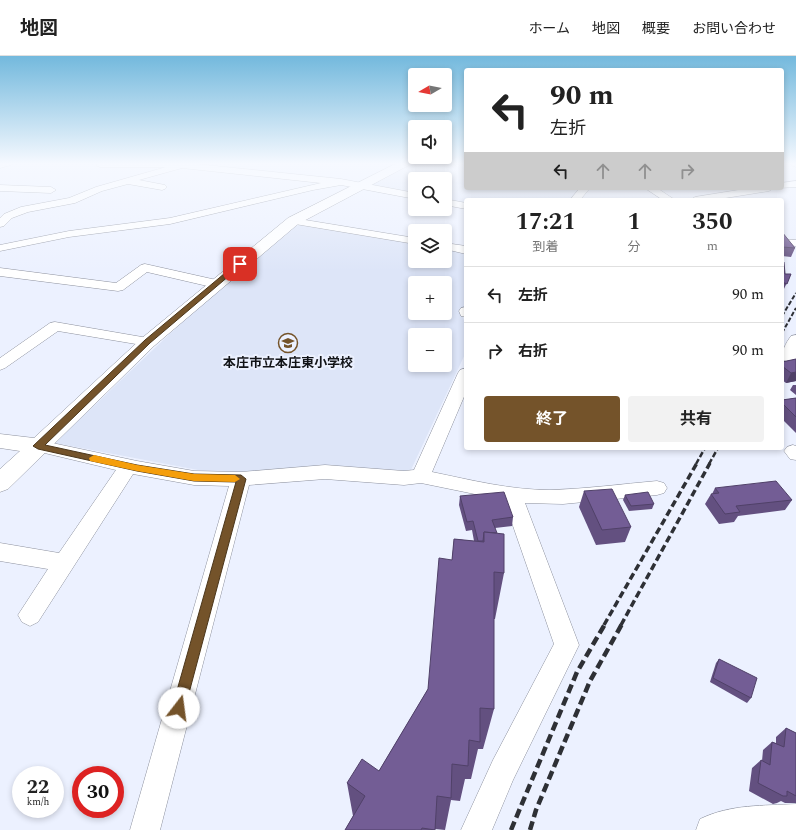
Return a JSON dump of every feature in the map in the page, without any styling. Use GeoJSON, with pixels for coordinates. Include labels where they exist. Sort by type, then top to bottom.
{"type":"FeatureCollection","features":[{"type":"Feature","properties":{"kind":"street"},"geometry":{"type":"LineString","coordinates":[[0,224],[8,216],[25,209],[73,199]]}},
{"type":"Feature","properties":{"kind":"street"},"geometry":{"type":"LineString","coordinates":[[0,248],[69,234],[147,222],[170,221],[262,199]]}},
{"type":"Feature","properties":{"kind":"street"},"geometry":{"type":"LineString","coordinates":[[0,483],[148,342],[216,284],[293,221],[334,199]]}},
{"type":"Feature","properties":{"kind":"street"},"geometry":{"type":"LineString","coordinates":[[452,203],[464,206]]}},
{"type":"Feature","properties":{"kind":"street"},"geometry":{"type":"LineString","coordinates":[[293,221],[408,240]]}},
{"type":"Feature","properties":{"kind":"street"},"geometry":{"type":"LineString","coordinates":[[784,242],[796,243]]}},
{"type":"Feature","properties":{"kind":"street"},"geometry":{"type":"LineString","coordinates":[[0,260],[25,244]]}},
{"type":"Feature","properties":{"kind":"street"},"geometry":{"type":"LineString","coordinates":[[452,247],[464,250]]}},
{"type":"Feature","properties":{"kind":"street"},"geometry":{"type":"LineString","coordinates":[[0,272],[118,287],[145,268],[216,284]]}},
{"type":"Feature","properties":{"kind":"street"},"geometry":{"type":"LineString","coordinates":[[0,365],[55,326],[148,342]]}},
{"type":"Feature","properties":{"kind":"street"},"geometry":{"type":"LineString","coordinates":[[796,339],[787,356],[796,358]]}},
{"type":"Feature","properties":{"kind":"street"},"geometry":{"type":"LineString","coordinates":[[421,476],[464,378]]}},
{"type":"Feature","properties":{"kind":"street"},"geometry":{"type":"LineString","coordinates":[[0,442],[38,446],[128,466],[194,478],[241,479],[325,472],[404,478],[421,476],[470,487],[550,497],[657,488]]}},
{"type":"Feature","properties":{"kind":"street"},"geometry":{"type":"LineString","coordinates":[[30,615],[128,466]]}},
{"type":"Feature","properties":{"kind":"street"},"geometry":{"type":"LineString","coordinates":[[145,830],[241,479]]}},
{"type":"Feature","properties":{"kind":"street"},"geometry":{"type":"LineString","coordinates":[[476,830],[503,770],[567,645],[511,493]]}},
{"type":"Feature","properties":{"kind":"street"},"geometry":{"type":"LineString","coordinates":[[0,552],[64,563]]}},
{"type":"Feature","properties":{"kind":"street"},"geometry":{"type":"LineString","coordinates":[[711,830],[735,823],[796,820]]}},
{"type":"Feature","properties":{"kind":"shaded area"},"geometry":{"type":"Polygon","coordinates":[[[452,199],[464,199],[464,204],[452,201],[452,199]]]}},
{"type":"Feature","properties":{"kind":"shaded area","name":"本庄市立本庄東小学校"},"geometry":{"type":"Polygon","coordinates":[[[297,225],[408,243],[408,268],[452,268],[452,250],[464,252],[464,311],[461,313],[464,320],[464,356],[410,472],[321,468],[214,473],[55,443],[219,287],[297,225]]]}},
{"type":"Feature","properties":{"kind":"building"},"geometry":{"type":"Polygon","coordinates":[[[784,234],[795,248],[784,247],[784,234]]]}},
{"type":"Feature","properties":{"kind":"building"},"geometry":{"type":"Polygon","coordinates":[[[784,262],[785,274],[791,274],[787,284],[784,283],[784,262]]]}},
{"type":"Feature","properties":{"kind":"building"},"geometry":{"type":"Polygon","coordinates":[[[796,359],[796,372],[791,373],[784,368],[784,362],[796,359]]]}},
{"type":"Feature","properties":{"kind":"building"},"geometry":{"type":"Polygon","coordinates":[[[796,398],[796,417],[784,405],[784,400],[796,398]]]}},
{"type":"Feature","properties":{"kind":"building"},"geometry":{"type":"Polygon","coordinates":[[[776,481],[792,500],[736,506],[740,512],[725,514],[711,494],[719,493],[715,488],[776,481]]]}},
{"type":"Feature","properties":{"kind":"building"},"geometry":{"type":"Polygon","coordinates":[[[612,489],[631,527],[602,530],[584,491],[612,489]]]}},
{"type":"Feature","properties":{"kind":"building"},"geometry":{"type":"Polygon","coordinates":[[[504,492],[513,517],[492,520],[497,533],[484,532],[483,541],[478,541],[473,521],[467,522],[460,496],[504,492]]]}},
{"type":"Feature","properties":{"kind":"building"},"geometry":{"type":"Polygon","coordinates":[[[648,492],[654,504],[631,506],[625,495],[648,492]]]}},
{"type":"Feature","properties":{"kind":"building"},"geometry":{"type":"Polygon","coordinates":[[[484,532],[504,534],[504,573],[494,572],[494,709],[480,708],[480,742],[469,740],[468,766],[452,764],[451,798],[437,796],[435,830],[422,828],[421,830],[345,830],[365,796],[347,783],[362,759],[379,771],[428,689],[439,558],[452,560],[454,539],[484,542],[484,532]]]}},
{"type":"Feature","properties":{"kind":"building"},"geometry":{"type":"Polygon","coordinates":[[[719,659],[757,678],[751,698],[713,678],[719,659]]]}},
{"type":"Feature","properties":{"kind":"building"},"geometry":{"type":"Polygon","coordinates":[[[786,728],[796,733],[796,796],[787,791],[787,796],[783,796],[758,783],[761,760],[770,765],[772,742],[784,747],[786,728]]]}},
{"type":"Feature","properties":{"kind":"railway"},"geometry":{"type":"LineString","coordinates":[[784,313],[796,293]]}},
{"type":"Feature","properties":{"kind":"railway"},"geometry":{"type":"LineString","coordinates":[[784,329],[796,308]]}},
{"type":"Feature","properties":{"kind":"railway"},"geometry":{"type":"LineString","coordinates":[[696,464],[704,450]]}},
{"type":"Feature","properties":{"kind":"railway"},"geometry":{"type":"LineString","coordinates":[[709,464],[717,450]]}},
{"type":"Feature","properties":{"kind":"railway"},"geometry":{"type":"LineString","coordinates":[[604,625],[697,463]]}},
{"type":"Feature","properties":{"kind":"railway"},"geometry":{"type":"LineString","coordinates":[[621,625],[710,463]]}},
{"type":"Feature","properties":{"kind":"railway"},"geometry":{"type":"LineString","coordinates":[[511,830],[577,672],[605,624]]}},
{"type":"Feature","properties":{"kind":"railway"},"geometry":{"type":"LineString","coordinates":[[530,830],[536,810],[590,681],[622,624]]}},
{"type":"Feature","properties":{"kind":"slow traffic"},"geometry":{"type":"LineString","coordinates":[[94,458],[137,468],[194,478],[235,479]]}},
{"type":"Feature","properties":{"kind":"place","name":"本庄市立本庄東小学校"},"geometry":{"type":"Point","coordinates":[288,343]}},
{"type":"Feature","properties":{"kind":"route"},"geometry":{"type":"LineString","coordinates":[[179,708],[241,479],[194,478],[137,468],[38,446],[148,342],[240,264]]}}]}
